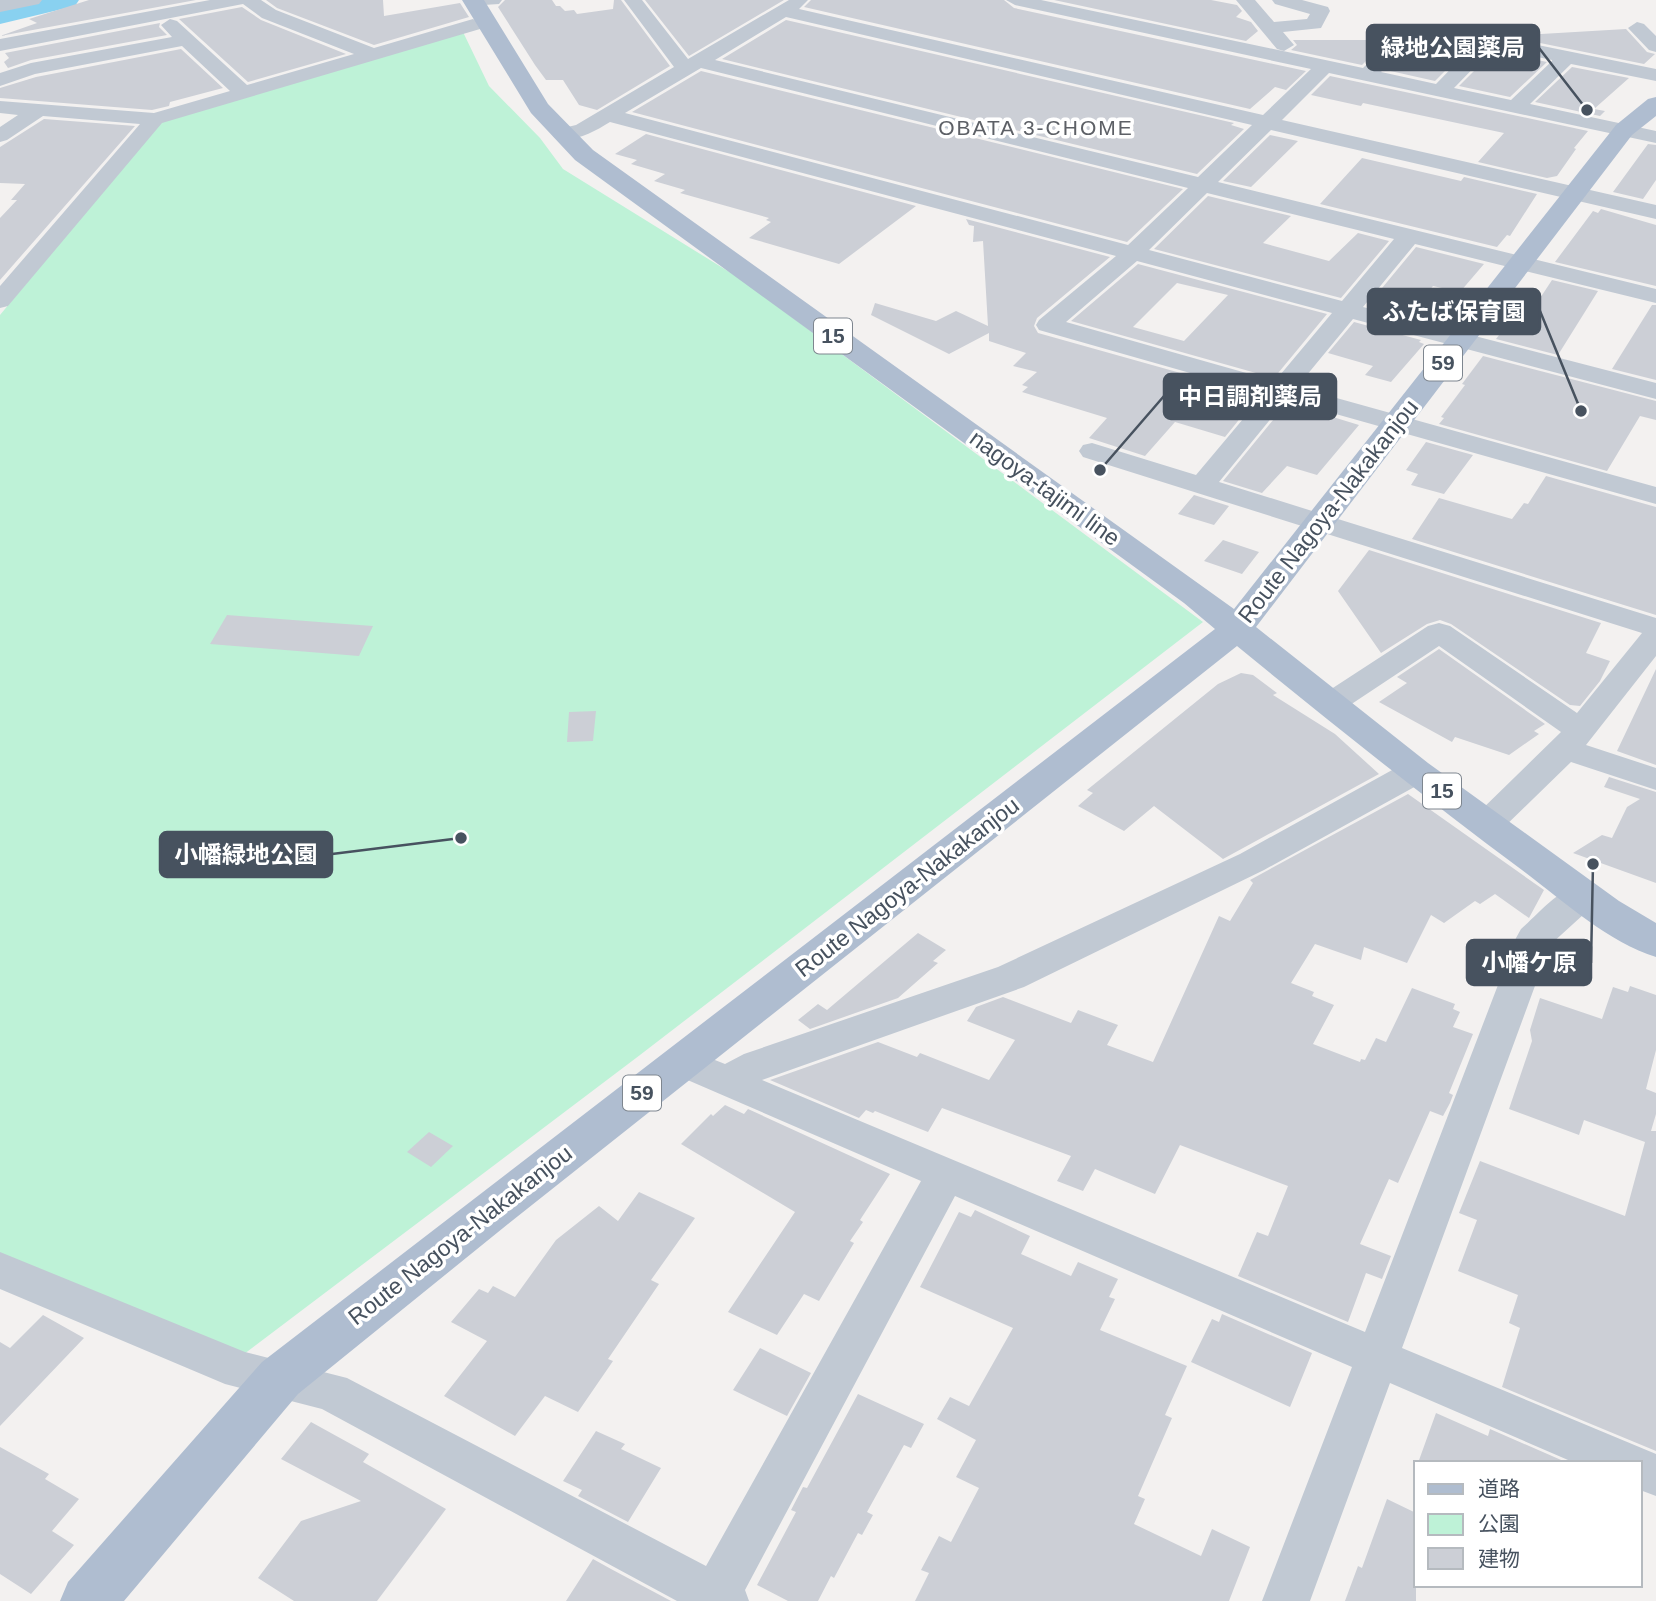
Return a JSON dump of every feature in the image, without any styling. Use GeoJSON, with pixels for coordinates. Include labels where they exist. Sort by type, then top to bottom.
{"type":"FeatureCollection","features":[{"type":"Feature","properties":{"kind":"main road","name":"nagoya-tajimi line"},"geometry":{"type":"LineString","coordinates":[[478,7],[539,108],[584,155],[1196,596],[1415,772],[1583,895],[1656,942]]}},
{"type":"Feature","properties":{"kind":"main road","name":"Route Nagoya-Nakakanjou"},"geometry":{"type":"LineString","coordinates":[[88,1601],[279,1378],[1237,629],[1624,130],[1656,104]]}},
{"type":"Feature","properties":{"kind":"street"},"geometry":{"type":"LineString","coordinates":[[0,6],[33,0]]}},
{"type":"Feature","properties":{"kind":"street"},"geometry":{"type":"LineString","coordinates":[[0,44],[123,21],[157,7],[239,0]]}},
{"type":"Feature","properties":{"kind":"street"},"geometry":{"type":"LineString","coordinates":[[249,0],[269,14],[371,54]]}},
{"type":"Feature","properties":{"kind":"street"},"geometry":{"type":"LineString","coordinates":[[633,0],[691,65],[1656,296]]}},
{"type":"Feature","properties":{"kind":"street"},"geometry":{"type":"LineString","coordinates":[[562,134],[582,130],[801,0]]}},
{"type":"Feature","properties":{"kind":"street"},"geometry":{"type":"LineString","coordinates":[[1015,0],[1656,138]]}},
{"type":"Feature","properties":{"kind":"street"},"geometry":{"type":"LineString","coordinates":[[1044,6],[1072,0]]}},
{"type":"Feature","properties":{"kind":"street"},"geometry":{"type":"LineString","coordinates":[[1245,0],[1296,61]]}},
{"type":"Feature","properties":{"kind":"street"},"geometry":{"type":"LineString","coordinates":[[1270,28],[1314,24],[1321,11],[1280,0]]}},
{"type":"Feature","properties":{"kind":"street"},"geometry":{"type":"LineString","coordinates":[[157,7],[186,40],[243,92]]}},
{"type":"Feature","properties":{"kind":"street"},"geometry":{"type":"LineString","coordinates":[[0,107],[155,120],[371,54],[478,7]]}},
{"type":"Feature","properties":{"kind":"street"},"geometry":{"type":"LineString","coordinates":[[782,11],[1656,212]]}},
{"type":"Feature","properties":{"kind":"street"},"geometry":{"type":"LineString","coordinates":[[1656,26],[1637,28],[1656,46]]}},
{"type":"Feature","properties":{"kind":"street"},"geometry":{"type":"LineString","coordinates":[[1453,34],[1656,75]]}},
{"type":"Feature","properties":{"kind":"street"},"geometry":{"type":"LineString","coordinates":[[1366,76],[1406,36]]}},
{"type":"Feature","properties":{"kind":"street"},"geometry":{"type":"LineString","coordinates":[[0,80],[31,69],[186,40]]}},
{"type":"Feature","properties":{"kind":"street"},"geometry":{"type":"LineString","coordinates":[[1440,91],[1488,42]]}},
{"type":"Feature","properties":{"kind":"street"},"geometry":{"type":"LineString","coordinates":[[1515,107],[1562,61],[1561,57]]}},
{"type":"Feature","properties":{"kind":"street"},"geometry":{"type":"LineString","coordinates":[[1325,66],[1133,253],[1048,325],[1656,496]]}},
{"type":"Feature","properties":{"kind":"street"},"geometry":{"type":"LineString","coordinates":[[0,136],[39,110]]}},
{"type":"Feature","properties":{"kind":"street"},"geometry":{"type":"LineString","coordinates":[[607,115],[1656,391]]}},
{"type":"Feature","properties":{"kind":"street"},"geometry":{"type":"LineString","coordinates":[[0,301],[155,120]]}},
{"type":"Feature","properties":{"kind":"street"},"geometry":{"type":"LineString","coordinates":[[1202,485],[1408,237]]}},
{"type":"Feature","properties":{"kind":"street"},"geometry":{"type":"LineString","coordinates":[[1092,451],[1656,628]]}},
{"type":"Feature","properties":{"kind":"street"},"geometry":{"type":"LineString","coordinates":[[1330,704],[1439,632],[1572,739],[1656,779]]}},
{"type":"Feature","properties":{"kind":"street"},"geometry":{"type":"LineString","coordinates":[[1487,824],[1572,739],[1656,636]]}},
{"type":"Feature","properties":{"kind":"street"},"geometry":{"type":"LineString","coordinates":[[727,1081],[758,1063],[1011,976],[1252,862],[1415,772]]}},
{"type":"Feature","properties":{"kind":"street"},"geometry":{"type":"LineString","coordinates":[[1286,1601],[1534,938],[1583,895]]}},
{"type":"Feature","properties":{"kind":"street"},"geometry":{"type":"LineString","coordinates":[[682,1062],[1621,1461]]}},
{"type":"Feature","properties":{"kind":"street"},"geometry":{"type":"LineString","coordinates":[[1,1273],[241,1370],[331,1392],[718,1600],[946,1174]]}},
{"type":"Feature","properties":{"kind":"green space"},"geometry":{"type":"Polygon","coordinates":[[[463,32],[489,86],[540,138],[563,169],[739,278],[1203,622],[640,1055],[244,1354],[0,1253],[0,315],[165,116],[463,32]]]}},
{"type":"Feature","properties":{"kind":"building"},"geometry":{"type":"Polygon","coordinates":[[[89,0],[196,0],[0,36],[37,23],[29,19],[89,0]]]}},
{"type":"Feature","properties":{"kind":"building"},"geometry":{"type":"Polygon","coordinates":[[[266,0],[383,0],[384,16],[460,3],[469,17],[374,45],[277,8],[266,0]]]}},
{"type":"Feature","properties":{"kind":"building"},"geometry":{"type":"Polygon","coordinates":[[[505,0],[552,0],[556,6],[565,11],[574,10],[577,14],[613,9],[614,0],[621,0],[670,66],[597,110],[579,105],[563,80],[546,80],[535,65],[498,7],[505,0]]]}},
{"type":"Feature","properties":{"kind":"building"},"geometry":{"type":"Polygon","coordinates":[[[645,0],[784,0],[689,56],[645,0]]]}},
{"type":"Feature","properties":{"kind":"building"},"geometry":{"type":"Polygon","coordinates":[[[811,0],[1004,0],[1014,8],[1306,71],[1286,90],[1275,87],[1250,109],[804,7],[811,0]]]}},
{"type":"Feature","properties":{"kind":"building"},"geometry":{"type":"Polygon","coordinates":[[[1054,0],[1211,0],[1237,5],[1242,11],[1236,17],[1251,22],[1258,31],[1246,41],[1054,0]]]}},
{"type":"Feature","properties":{"kind":"building"},"geometry":{"type":"Polygon","coordinates":[[[242,7],[261,20],[346,54],[248,82],[179,19],[242,7]]]}},
{"type":"Feature","properties":{"kind":"building"},"geometry":{"type":"Polygon","coordinates":[[[786,20],[1234,123],[1231,125],[1244,129],[1197,174],[722,59],[786,20]]]}},
{"type":"Feature","properties":{"kind":"building"},"geometry":{"type":"Polygon","coordinates":[[[160,23],[159,27],[167,35],[31,60],[8,68],[4,62],[9,58],[5,53],[160,23]]]}},
{"type":"Feature","properties":{"kind":"building"},"geometry":{"type":"Polygon","coordinates":[[[1626,29],[1647,52],[1655,54],[1644,64],[1505,36],[1626,29]]]}},
{"type":"Feature","properties":{"kind":"building"},"geometry":{"type":"Polygon","coordinates":[[[1390,37],[1362,65],[1291,50],[1297,45],[1293,40],[1371,40],[1390,37]]]}},
{"type":"Feature","properties":{"kind":"building"},"geometry":{"type":"Polygon","coordinates":[[[1419,37],[1470,46],[1435,81],[1386,70],[1419,37]]]}},
{"type":"Feature","properties":{"kind":"building"},"geometry":{"type":"Polygon","coordinates":[[[181,49],[223,88],[170,102],[169,106],[152,110],[0,98],[0,88],[36,77],[181,49]]]}},
{"type":"Feature","properties":{"kind":"building"},"geometry":{"type":"Polygon","coordinates":[[[1494,51],[1547,62],[1510,97],[1459,86],[1494,51]]]}},
{"type":"Feature","properties":{"kind":"building"},"geometry":{"type":"Polygon","coordinates":[[[1572,67],[1629,78],[1594,109],[1605,111],[1600,116],[1535,102],[1572,67]]]}},
{"type":"Feature","properties":{"kind":"building"},"geometry":{"type":"Polygon","coordinates":[[[701,71],[1183,189],[1127,242],[632,112],[701,71]]]}},
{"type":"Feature","properties":{"kind":"building"},"geometry":{"type":"Polygon","coordinates":[[[1330,76],[1588,131],[1557,176],[1547,178],[1478,162],[1504,133],[1363,103],[1361,106],[1311,95],[1330,76]]]}},
{"type":"Feature","properties":{"kind":"building"},"geometry":{"type":"Polygon","coordinates":[[[44,119],[135,126],[0,280],[0,218],[17,200],[11,200],[25,184],[0,183],[0,147],[44,119]]]}},
{"type":"Feature","properties":{"kind":"building"},"geometry":{"type":"Polygon","coordinates":[[[646,134],[916,206],[839,264],[749,238],[771,222],[766,220],[769,218],[680,193],[685,190],[654,181],[665,174],[631,164],[637,160],[615,154],[646,134]]]}},
{"type":"Feature","properties":{"kind":"building"},"geometry":{"type":"Polygon","coordinates":[[[1270,135],[1298,141],[1251,187],[1223,181],[1270,135]]]}},
{"type":"Feature","properties":{"kind":"building"},"geometry":{"type":"Polygon","coordinates":[[[1648,144],[1656,145],[1656,180],[1643,199],[1613,192],[1648,144]]]}},
{"type":"Feature","properties":{"kind":"building"},"geometry":{"type":"Polygon","coordinates":[[[1362,158],[1461,181],[1464,177],[1537,194],[1510,236],[1507,235],[1497,247],[1320,204],[1362,158]]]}},
{"type":"Feature","properties":{"kind":"building"},"geometry":{"type":"Polygon","coordinates":[[[1208,196],[1291,216],[1263,243],[1329,261],[1358,233],[1389,241],[1341,298],[1154,249],[1208,196]]]}},
{"type":"Feature","properties":{"kind":"building"},"geometry":{"type":"Polygon","coordinates":[[[1601,209],[1656,225],[1656,286],[1555,262],[1593,211],[1598,213],[1601,209]]]}},
{"type":"Feature","properties":{"kind":"building"},"geometry":{"type":"Polygon","coordinates":[[[966,219],[1110,257],[1037,318],[1034,326],[1038,333],[1259,395],[1225,437],[1175,422],[1145,456],[1089,438],[1107,418],[1022,392],[1028,387],[1022,385],[1037,372],[1013,366],[1026,353],[989,341],[989,333],[949,354],[871,315],[875,303],[936,321],[956,311],[988,326],[983,241],[973,242],[974,226],[969,225],[966,219]]]}},
{"type":"Feature","properties":{"kind":"building"},"geometry":{"type":"Polygon","coordinates":[[[1416,247],[1484,264],[1460,292],[1433,286],[1408,316],[1368,305],[1416,247]]]}},
{"type":"Feature","properties":{"kind":"building"},"geometry":{"type":"Polygon","coordinates":[[[1138,264],[1327,314],[1274,378],[1071,321],[1138,264]],[[1177,283],[1133,327],[1184,341],[1228,295],[1177,283]]]}},
{"type":"Feature","properties":{"kind":"building"},"geometry":{"type":"Polygon","coordinates":[[[1552,280],[1598,291],[1558,355],[1496,339],[1508,323],[1521,327],[1552,280]]]}},
{"type":"Feature","properties":{"kind":"building"},"geometry":{"type":"Polygon","coordinates":[[[1652,305],[1656,305],[1656,380],[1612,369],[1652,305]]]}},
{"type":"Feature","properties":{"kind":"building"},"geometry":{"type":"Polygon","coordinates":[[[1354,322],[1421,340],[1419,342],[1424,344],[1391,382],[1365,375],[1373,366],[1328,353],[1354,322]]]}},
{"type":"Feature","properties":{"kind":"building"},"geometry":{"type":"Polygon","coordinates":[[[1483,356],[1656,401],[1656,420],[1640,416],[1607,471],[1439,424],[1444,418],[1441,417],[1465,385],[1462,384],[1483,356]]]}},
{"type":"Feature","properties":{"kind":"building"},"geometry":{"type":"Polygon","coordinates":[[[1287,403],[1359,425],[1317,475],[1287,466],[1262,493],[1223,481],[1287,403]]]}},
{"type":"Feature","properties":{"kind":"building"},"geometry":{"type":"Polygon","coordinates":[[[1426,442],[1473,455],[1444,494],[1411,485],[1418,474],[1406,470],[1426,442]]]}},
{"type":"Feature","properties":{"kind":"building"},"geometry":{"type":"Polygon","coordinates":[[[1546,476],[1656,507],[1656,615],[1412,539],[1439,498],[1512,519],[1524,503],[1528,504],[1546,476]]]}},
{"type":"Feature","properties":{"kind":"building"},"geometry":{"type":"Polygon","coordinates":[[[1194,495],[1229,506],[1214,525],[1178,514],[1194,495]]]}},
{"type":"Feature","properties":{"kind":"building"},"geometry":{"type":"Polygon","coordinates":[[[1223,540],[1259,552],[1242,574],[1204,561],[1223,540]]]}},
{"type":"Feature","properties":{"kind":"building"},"geometry":{"type":"Polygon","coordinates":[[[1369,550],[1601,623],[1586,653],[1610,661],[1600,681],[1580,706],[1570,705],[1451,624],[1440,620],[1427,624],[1381,653],[1338,591],[1369,550]]]}},
{"type":"Feature","properties":{"kind":"building"},"geometry":{"type":"Polygon","coordinates":[[[227,615],[373,626],[359,656],[210,644],[227,615]]]}},
{"type":"Feature","properties":{"kind":"building"},"geometry":{"type":"Polygon","coordinates":[[[1439,649],[1545,724],[1534,731],[1539,734],[1509,755],[1455,737],[1452,742],[1379,702],[1407,683],[1397,677],[1439,649]]]}},
{"type":"Feature","properties":{"kind":"building"},"geometry":{"type":"Polygon","coordinates":[[[1656,669],[1656,765],[1617,751],[1656,669]]]}},
{"type":"Feature","properties":{"kind":"building"},"geometry":{"type":"Polygon","coordinates":[[[1241,673],[1253,675],[1277,693],[1273,695],[1335,734],[1379,774],[1223,859],[1154,806],[1124,831],[1078,806],[1093,793],[1087,790],[1218,684],[1241,673]]]}},
{"type":"Feature","properties":{"kind":"building"},"geometry":{"type":"Polygon","coordinates":[[[596,711],[593,741],[567,742],[569,712],[596,711]]]}},
{"type":"Feature","properties":{"kind":"building"},"geometry":{"type":"Polygon","coordinates":[[[1609,777],[1656,792],[1656,883],[1573,853],[1602,835],[1612,838],[1627,807],[1640,799],[1604,787],[1609,777]]]}},
{"type":"Feature","properties":{"kind":"building"},"geometry":{"type":"Polygon","coordinates":[[[1408,794],[1544,890],[1529,918],[1495,894],[1480,904],[1475,901],[1444,923],[1431,915],[1407,963],[1364,947],[1361,960],[1315,944],[1291,983],[1314,992],[1312,996],[1334,1005],[1313,1044],[1360,1062],[1361,1059],[1365,1060],[1376,1038],[1386,1042],[1412,988],[1455,1004],[1453,1009],[1460,1012],[1453,1027],[1473,1034],[1449,1093],[1453,1095],[1450,1103],[1443,1116],[1430,1111],[1398,1183],[1389,1179],[1360,1244],[1391,1256],[1382,1279],[1366,1273],[1348,1322],[1238,1276],[1257,1232],[1268,1236],[1288,1186],[1180,1145],[1155,1194],[1095,1169],[1083,1191],[1057,1181],[1071,1156],[942,1108],[928,1132],[875,1111],[873,1113],[866,1110],[859,1118],[770,1080],[878,1042],[917,1057],[920,1053],[989,1080],[1015,1040],[967,1021],[976,1007],[1003,997],[1071,1023],[1078,1010],[1118,1025],[1107,1045],[1153,1062],[1219,916],[1230,921],[1253,883],[1250,880],[1408,794]]]}},
{"type":"Feature","properties":{"kind":"building"},"geometry":{"type":"Polygon","coordinates":[[[918,933],[946,950],[933,961],[938,963],[898,998],[810,1029],[798,1020],[818,1004],[827,1010],[918,933]]]}},
{"type":"Feature","properties":{"kind":"building"},"geometry":{"type":"Polygon","coordinates":[[[1630,986],[1656,995],[1656,1050],[1646,1089],[1656,1093],[1656,1114],[1651,1131],[1656,1131],[1656,1451],[1502,1387],[1520,1328],[1509,1323],[1518,1295],[1458,1271],[1477,1220],[1459,1213],[1480,1161],[1625,1216],[1645,1142],[1584,1120],[1579,1135],[1509,1109],[1532,1041],[1530,1030],[1540,998],[1602,1019],[1613,987],[1628,992],[1630,986]]]}},
{"type":"Feature","properties":{"kind":"building"},"geometry":{"type":"Polygon","coordinates":[[[725,1105],[744,1114],[748,1109],[890,1174],[860,1220],[863,1222],[850,1241],[854,1243],[819,1301],[804,1294],[777,1335],[728,1312],[795,1212],[681,1144],[711,1114],[713,1116],[725,1105]]]}},
{"type":"Feature","properties":{"kind":"building"},"geometry":{"type":"Polygon","coordinates":[[[429,1132],[453,1146],[431,1167],[407,1152],[429,1132]]]}},
{"type":"Feature","properties":{"kind":"building"},"geometry":{"type":"Polygon","coordinates":[[[639,1192],[695,1218],[651,1280],[659,1284],[608,1359],[613,1361],[578,1412],[545,1396],[515,1436],[444,1396],[487,1341],[451,1322],[479,1289],[488,1293],[493,1286],[515,1297],[556,1240],[599,1206],[618,1221],[639,1192]]]}},
{"type":"Feature","properties":{"kind":"building"},"geometry":{"type":"Polygon","coordinates":[[[975,1210],[1030,1236],[1021,1254],[1071,1276],[1078,1262],[1118,1279],[1109,1297],[1115,1299],[1100,1330],[1187,1366],[1165,1415],[1172,1418],[1138,1496],[1145,1499],[1134,1524],[1201,1556],[1212,1529],[1250,1547],[1229,1601],[915,1601],[929,1573],[921,1570],[939,1536],[951,1542],[979,1488],[956,1477],[976,1440],[937,1419],[950,1397],[969,1406],[1013,1328],[920,1287],[959,1212],[971,1217],[975,1210]]]}},
{"type":"Feature","properties":{"kind":"building"},"geometry":{"type":"Polygon","coordinates":[[[1222,1314],[1312,1353],[1290,1407],[1191,1362],[1212,1319],[1219,1322],[1222,1314]]]}},
{"type":"Feature","properties":{"kind":"building"},"geometry":{"type":"Polygon","coordinates":[[[43,1315],[84,1338],[0,1426],[0,1342],[10,1348],[43,1315]]]}},
{"type":"Feature","properties":{"kind":"building"},"geometry":{"type":"Polygon","coordinates":[[[760,1348],[811,1373],[787,1416],[733,1390],[760,1348]]]}},
{"type":"Feature","properties":{"kind":"building"},"geometry":{"type":"Polygon","coordinates":[[[858,1394],[924,1424],[911,1448],[904,1445],[867,1512],[873,1515],[862,1535],[858,1533],[834,1578],[831,1576],[818,1601],[788,1601],[757,1585],[796,1512],[791,1510],[803,1487],[807,1488],[858,1394]]]}},
{"type":"Feature","properties":{"kind":"building"},"geometry":{"type":"Polygon","coordinates":[[[1436,1413],[1488,1436],[1490,1429],[1563,1461],[1419,1461],[1436,1413]]]}},
{"type":"Feature","properties":{"kind":"building"},"geometry":{"type":"Polygon","coordinates":[[[311,1422],[369,1454],[363,1462],[446,1509],[377,1601],[294,1601],[258,1578],[301,1521],[361,1501],[281,1459],[311,1422]]]}},
{"type":"Feature","properties":{"kind":"building"},"geometry":{"type":"Polygon","coordinates":[[[596,1431],[625,1444],[621,1449],[661,1468],[628,1522],[578,1496],[582,1490],[563,1481],[596,1431]]]}},
{"type":"Feature","properties":{"kind":"building"},"geometry":{"type":"Polygon","coordinates":[[[0,1447],[49,1474],[45,1479],[79,1499],[52,1531],[74,1545],[31,1594],[0,1574],[0,1447]]]}},
{"type":"Feature","properties":{"kind":"building"},"geometry":{"type":"Polygon","coordinates":[[[1387,1499],[1414,1512],[1416,1601],[1345,1601],[1358,1566],[1362,1568],[1387,1499]]]}},
{"type":"Feature","properties":{"kind":"building"},"geometry":{"type":"Polygon","coordinates":[[[593,1559],[611,1569],[671,1601],[566,1601],[593,1559]]]}},
{"type":"Feature","properties":{"kind":"waterway"},"geometry":{"type":"LineString","coordinates":[[0,15],[64,0]]}},
{"type":"Feature","properties":{"kind":"place","name":"緑地公園薬局"},"geometry":{"type":"Point","coordinates":[1587,110]}},
{"type":"Feature","properties":{"kind":"place","name":"ふたば保育園"},"geometry":{"type":"Point","coordinates":[1581,411]}},
{"type":"Feature","properties":{"kind":"place","name":"中日調剤薬局"},"geometry":{"type":"Point","coordinates":[1100,470]}},
{"type":"Feature","properties":{"kind":"place","name":"小幡緑地公園"},"geometry":{"type":"Point","coordinates":[461,838]}},
{"type":"Feature","properties":{"kind":"place","name":"小幡ケ原"},"geometry":{"type":"Point","coordinates":[1593,864]}},
{"type":"Feature","properties":{"kind":"district","name":"OBATA 3-CHOME"},"geometry":{"type":"Point","coordinates":[1036,128]}}]}
